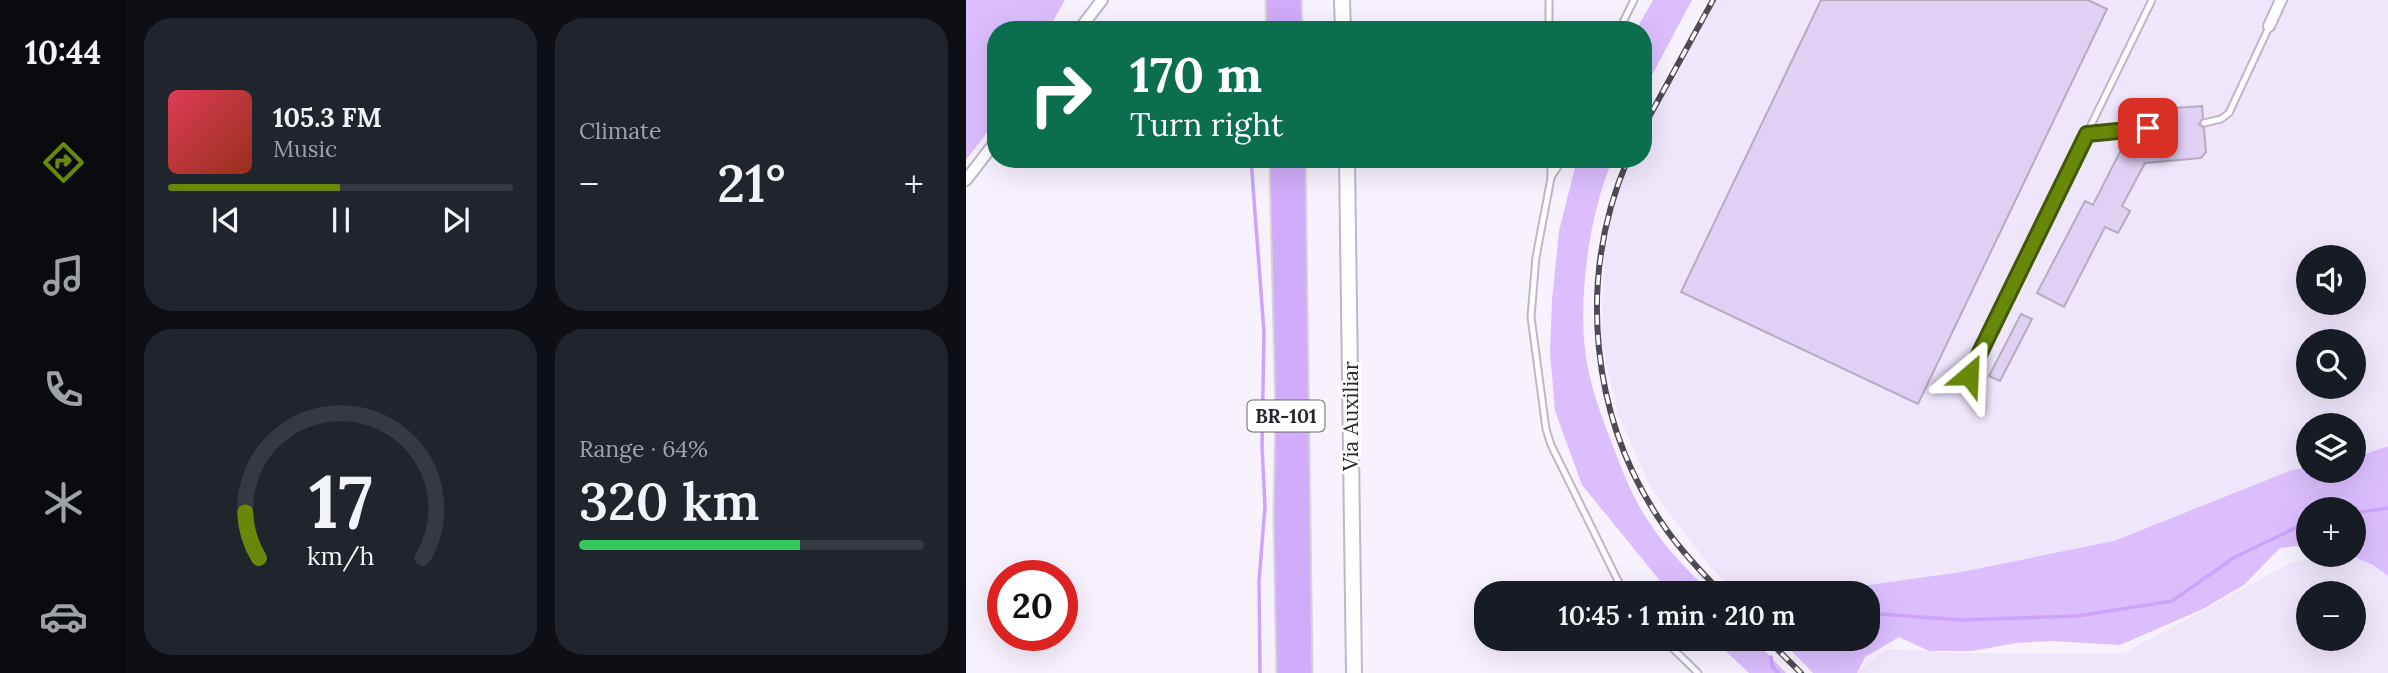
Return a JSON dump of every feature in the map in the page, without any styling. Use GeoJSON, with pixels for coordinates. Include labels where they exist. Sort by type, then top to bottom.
{"type":"FeatureCollection","features":[{"type":"Feature","properties":{"kind":"highway"},"geometry":{"type":"LineString","coordinates":[[1276,0],[1277,21]]}},
{"type":"Feature","properties":{"kind":"highway"},"geometry":{"type":"LineString","coordinates":[[1291,0],[1292,21]]}},
{"type":"Feature","properties":{"kind":"highway","name":"BR-101"},"geometry":{"type":"LineString","coordinates":[[1280,168],[1286,414],[1284,516],[1287,673]]}},
{"type":"Feature","properties":{"kind":"highway","name":"BR-101"},"geometry":{"type":"LineString","coordinates":[[1295,168],[1302,673]]}},
{"type":"Feature","properties":{"kind":"street"},"geometry":{"type":"LineString","coordinates":[[1086,21],[1102,0]]}},
{"type":"Feature","properties":{"kind":"street"},"geometry":{"type":"LineString","coordinates":[[1342,0],[1343,21]]}},
{"type":"Feature","properties":{"kind":"street"},"geometry":{"type":"LineString","coordinates":[[2269,26],[2281,0]]}},
{"type":"Feature","properties":{"kind":"street"},"geometry":{"type":"LineString","coordinates":[[966,180],[987,153]]}},
{"type":"Feature","properties":{"kind":"street","name":"Via Auxiliar"},"geometry":{"type":"LineString","coordinates":[[1347,168],[1354,673]]}},
{"type":"Feature","properties":{"kind":"lane"},"geometry":{"type":"LineString","coordinates":[[1549,0],[1549,21]]}},
{"type":"Feature","properties":{"kind":"lane"},"geometry":{"type":"LineString","coordinates":[[1624,21],[1634,0]]}},
{"type":"Feature","properties":{"kind":"lane"},"geometry":{"type":"LineString","coordinates":[[1969,375],[2152,0]]}},
{"type":"Feature","properties":{"kind":"lane"},"geometry":{"type":"LineString","coordinates":[[2204,122],[2221,119],[2232,108],[2269,26]]}},
{"type":"Feature","properties":{"kind":"lane"},"geometry":{"type":"LineString","coordinates":[[2087,134],[2148,128]]}},
{"type":"Feature","properties":{"kind":"lane"},"geometry":{"type":"LineString","coordinates":[[1551,168],[1536,257],[1531,317],[1546,429],[1551,445],[1618,581]]}},
{"type":"Feature","properties":{"kind":"lane"},"geometry":{"type":"LineString","coordinates":[[1551,178],[1557,168]]}},
{"type":"Feature","properties":{"kind":"lane"},"geometry":{"type":"LineString","coordinates":[[1675,651],[1698,673]]}},
{"type":"Feature","properties":{"kind":"shaded area"},"geometry":{"type":"Polygon","coordinates":[[[966,0],[1065,0],[1053,21],[987,21],[987,133],[966,160],[966,0]]]}},
{"type":"Feature","properties":{"kind":"shaded area"},"geometry":{"type":"Polygon","coordinates":[[[1653,0],[1692,0],[1652,75],[1652,21],[1641,21],[1653,0]]]}},
{"type":"Feature","properties":{"kind":"shaded area"},"geometry":{"type":"Polygon","coordinates":[[[1716,0],[2388,0],[2388,446],[2366,454],[2366,413],[2296,413],[2296,470],[2114,541],[1961,572],[1880,583],[1880,581],[1724,581],[1707,563],[1652,490],[1618,414],[1601,342],[1604,252],[1612,206],[1628,168],[1652,168],[1652,112],[1662,89],[1716,0]]]}},
{"type":"Feature","properties":{"kind":"shaded area"},"geometry":{"type":"Polygon","coordinates":[[[1575,168],[1609,168],[1597,208],[1586,264],[1583,322],[1589,373],[1594,394],[1631,491],[1664,543],[1699,581],[1660,581],[1582,485],[1555,411],[1550,352],[1559,231],[1575,168]]]}},
{"type":"Feature","properties":{"kind":"shaded area"},"geometry":{"type":"Polygon","coordinates":[[[2388,446],[2388,576],[2366,562],[2366,497],[2296,497],[2296,546],[2280,548],[2244,585],[2203,609],[2120,645],[2052,641],[2016,643],[1972,651],[1929,651],[1899,637],[1880,648],[1880,583],[1961,572],[2114,541],[2296,470],[2296,483],[2366,483],[2366,454],[2388,446]]]}},
{"type":"Feature","properties":{"kind":"shaded area"},"geometry":{"type":"Polygon","coordinates":[[[2366,561],[2388,576],[2388,673],[1856,673],[1887,649],[1962,653],[2124,653],[2296,562],[2296,567],[2366,567],[2366,561]]]}},
{"type":"Feature","properties":{"kind":"shaded area"},"geometry":{"type":"Polygon","coordinates":[[[1726,651],[1765,651],[1786,673],[1749,673],[1726,651]]]}},
{"type":"Feature","properties":{"kind":"shaded area"},"geometry":{"type":"Polygon","coordinates":[[[1792,651],[1875,651],[1865,657],[1857,673],[1813,673],[1792,651]]]}},
{"type":"Feature","properties":{"kind":"building"},"geometry":{"type":"Polygon","coordinates":[[[1821,0],[2088,0],[2107,9],[1918,404],[1681,292],[1821,0]]]}},
{"type":"Feature","properties":{"kind":"building"},"geometry":{"type":"Polygon","coordinates":[[[2202,106],[2203,118],[2199,124],[2204,128],[2206,152],[2201,158],[2145,163],[2122,206],[2130,211],[2118,233],[2105,227],[2064,307],[2037,293],[2085,201],[2093,205],[2122,148],[2129,144],[2150,155],[2149,133],[2153,128],[2148,123],[2147,110],[2202,106]]]}},
{"type":"Feature","properties":{"kind":"building"},"geometry":{"type":"Polygon","coordinates":[[[2021,314],[2032,319],[2000,381],[1989,376],[2021,314]]]}},
{"type":"Feature","properties":{"kind":"waterway"},"geometry":{"type":"LineString","coordinates":[[1252,168],[1264,332],[1262,447],[1265,506],[1259,581],[1260,673]]}},
{"type":"Feature","properties":{"kind":"waterway"},"geometry":{"type":"LineString","coordinates":[[2366,511],[2388,508]]}},
{"type":"Feature","properties":{"kind":"waterway"},"geometry":{"type":"LineString","coordinates":[[1880,614],[1960,620],[2077,616],[2172,601],[2235,557],[2296,528]]}},
{"type":"Feature","properties":{"kind":"waterway"},"geometry":{"type":"LineString","coordinates":[[1771,657],[1772,666],[1778,673]]}},
{"type":"Feature","properties":{"kind":"railway"},"geometry":{"type":"LineString","coordinates":[[1652,112],[1713,0]]}},
{"type":"Feature","properties":{"kind":"railway"},"geometry":{"type":"LineString","coordinates":[[1625,168],[1612,205],[1601,252],[1597,301],[1599,349],[1607,397],[1621,443],[1640,487],[1672,538],[1711,581]]}},
{"type":"Feature","properties":{"kind":"railway"},"geometry":{"type":"LineString","coordinates":[[1779,651],[1801,673]]}},
{"type":"Feature","properties":{"kind":"route"},"geometry":{"type":"LineString","coordinates":[[1969,375],[2087,134],[2148,128]]}}]}
